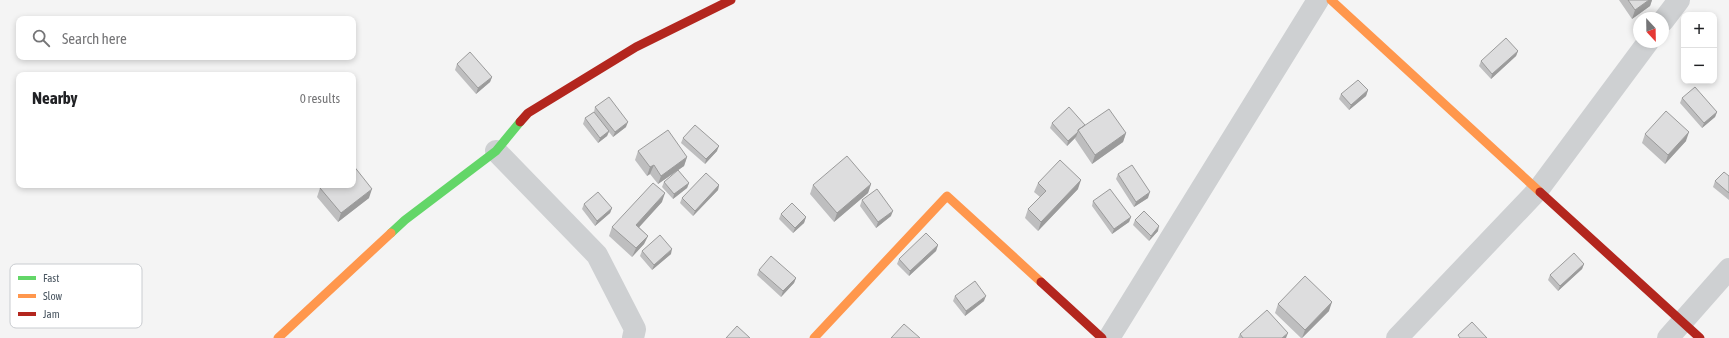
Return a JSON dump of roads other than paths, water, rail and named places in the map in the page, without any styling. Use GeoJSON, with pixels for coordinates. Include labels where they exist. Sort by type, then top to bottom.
{"type":"FeatureCollection","features":[{"type":"Feature","properties":{"kind":"street"},"geometry":{"type":"LineString","coordinates":[[278,338],[405,220],[496,151],[528,113],[636,47],[731,0]]}},
{"type":"Feature","properties":{"kind":"street"},"geometry":{"type":"LineString","coordinates":[[1109,338],[1318,0]]}},
{"type":"Feature","properties":{"kind":"street"},"geometry":{"type":"LineString","coordinates":[[1331,0],[1538,190],[1676,330],[1700,338]]}},
{"type":"Feature","properties":{"kind":"street"},"geometry":{"type":"LineString","coordinates":[[1669,13],[1679,0]]}},
{"type":"Feature","properties":{"kind":"street"},"geometry":{"type":"LineString","coordinates":[[1397,338],[1538,190],[1644,48]]}},
{"type":"Feature","properties":{"kind":"street"},"geometry":{"type":"LineString","coordinates":[[496,151],[598,255],[635,329],[633,338]]}},
{"type":"Feature","properties":{"kind":"street"},"geometry":{"type":"LineString","coordinates":[[814,338],[947,196],[1102,338]]}},
{"type":"Feature","properties":{"kind":"street"},"geometry":{"type":"LineString","coordinates":[[1676,330],[1729,269]]}}]}
